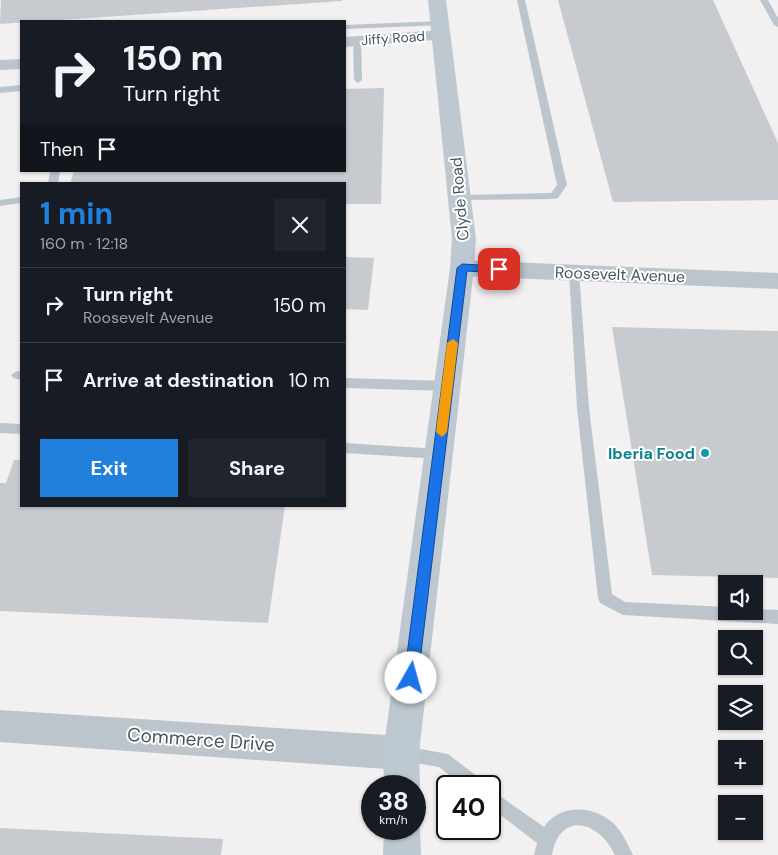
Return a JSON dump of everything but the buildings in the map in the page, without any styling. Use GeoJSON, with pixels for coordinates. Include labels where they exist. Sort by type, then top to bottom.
{"type":"FeatureCollection","features":[{"type":"Feature","properties":{"kind":"street","name":"Clyde Road"},"geometry":{"type":"LineString","coordinates":[[402,770],[464,239],[450,94],[437,0]]}},
{"type":"Feature","properties":{"kind":"street","name":"Jiffy Road"},"geometry":{"type":"LineString","coordinates":[[351,41],[440,29]]}},
{"type":"Feature","properties":{"kind":"street"},"geometry":{"type":"LineString","coordinates":[[0,65],[20,64]]}},
{"type":"Feature","properties":{"kind":"street","name":"Roosevelt Avenue"},"geometry":{"type":"LineString","coordinates":[[462,268],[778,281]]}},
{"type":"Feature","properties":{"kind":"street","name":"Commerce Drive"},"geometry":{"type":"LineString","coordinates":[[0,726],[402,770]]}},
{"type":"Feature","properties":{"kind":"street"},"geometry":{"type":"LineString","coordinates":[[402,840],[402,855]]}},
{"type":"Feature","properties":{"kind":"lane"},"geometry":{"type":"LineString","coordinates":[[460,198],[554,196],[562,185],[521,0]]}},
{"type":"Feature","properties":{"kind":"lane"},"geometry":{"type":"LineString","coordinates":[[764,0],[778,25]]}},
{"type":"Feature","properties":{"kind":"lane"},"geometry":{"type":"LineString","coordinates":[[346,27],[440,29]]}},
{"type":"Feature","properties":{"kind":"lane"},"geometry":{"type":"LineString","coordinates":[[351,41],[358,80]]}},
{"type":"Feature","properties":{"kind":"lane"},"geometry":{"type":"LineString","coordinates":[[0,90],[20,88]]}},
{"type":"Feature","properties":{"kind":"lane"},"geometry":{"type":"LineString","coordinates":[[0,203],[20,200]]}},
{"type":"Feature","properties":{"kind":"lane"},"geometry":{"type":"LineString","coordinates":[[574,272],[583,408],[604,598],[623,608],[778,617]]}},
{"type":"Feature","properties":{"kind":"lane"},"geometry":{"type":"LineString","coordinates":[[346,383],[447,386]]}},
{"type":"Feature","properties":{"kind":"lane"},"geometry":{"type":"LineString","coordinates":[[0,428],[20,429]]}},
{"type":"Feature","properties":{"kind":"lane"},"geometry":{"type":"LineString","coordinates":[[346,448],[439,454]]}},
{"type":"Feature","properties":{"kind":"lane"},"geometry":{"type":"LineString","coordinates":[[402,770],[442,760],[462,775]]}},
{"type":"Feature","properties":{"kind":"lane"},"geometry":{"type":"LineString","coordinates":[[501,807],[544,847],[553,828],[563,820],[576,817],[589,818],[602,823],[622,845],[624,855]]}},
{"type":"Feature","properties":{"kind":"slow traffic"},"geometry":{"type":"LineString","coordinates":[[442,432],[453,343]]}},
{"type":"Feature","properties":{"kind":"place","name":"Iberia Food"},"geometry":{"type":"Point","coordinates":[705,453]}},
{"type":"Feature","properties":{"kind":"route"},"geometry":{"type":"LineString","coordinates":[[411,678],[462,268],[499,269]]}}]}
